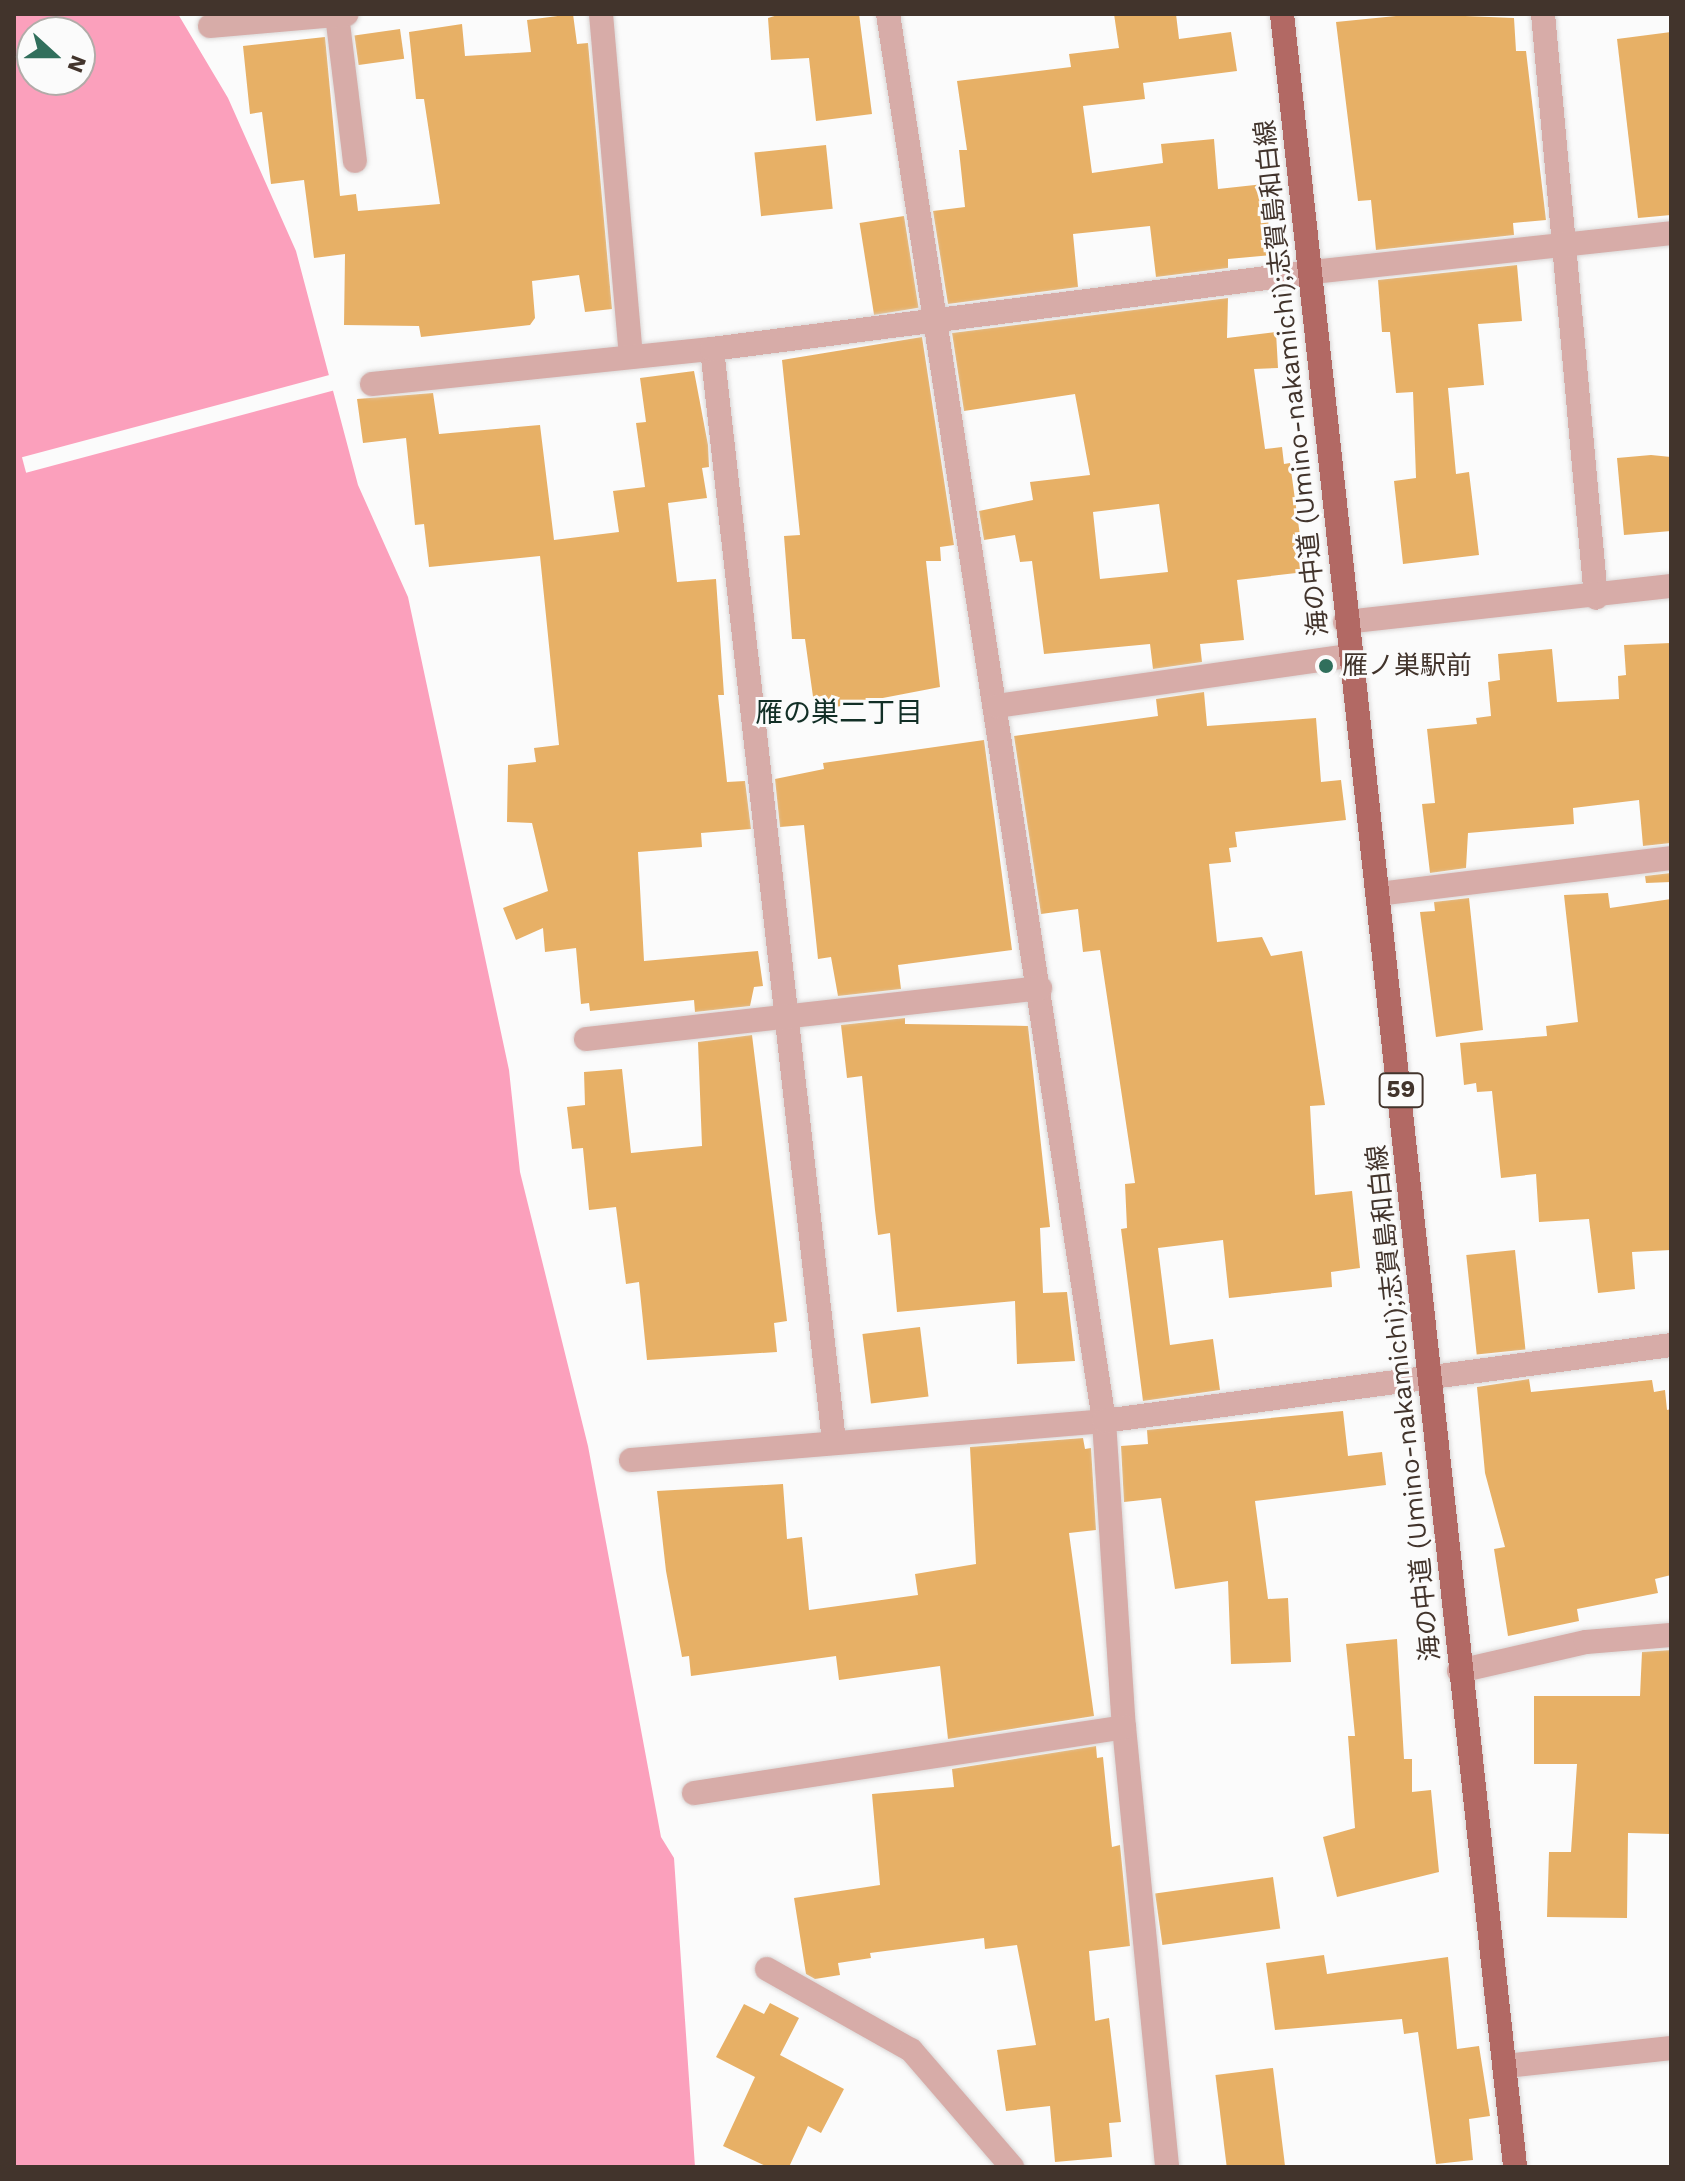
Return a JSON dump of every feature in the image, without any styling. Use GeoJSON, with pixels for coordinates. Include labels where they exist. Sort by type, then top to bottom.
{"type":"FeatureCollection","features":[{"type":"Feature","properties":{"kind":"main road","name":"海の中道 (Umino-nakamichi);志賀島和白線"},"geometry":{"type":"LineString","coordinates":[[1282,14],[1313,272],[1345,622],[1379,894],[1432,1379],[1459,1671],[1515,2167]]}},
{"type":"Feature","properties":{"kind":"street"},"geometry":{"type":"LineString","coordinates":[[210,26],[346,14]]}},
{"type":"Feature","properties":{"kind":"street"},"geometry":{"type":"LineString","coordinates":[[601,14],[631,356]]}},
{"type":"Feature","properties":{"kind":"street"},"geometry":{"type":"LineString","coordinates":[[888,14],[934,322],[997,706],[1104,1421],[1124,1727],[1167,2167]]}},
{"type":"Feature","properties":{"kind":"street"},"geometry":{"type":"LineString","coordinates":[[1543,14],[1596,598]]}},
{"type":"Feature","properties":{"kind":"street"},"geometry":{"type":"LineString","coordinates":[[337,15],[355,161]]}},
{"type":"Feature","properties":{"kind":"street"},"geometry":{"type":"LineString","coordinates":[[372,384],[712,349],[1313,272],[1564,248],[1671,233]]}},
{"type":"Feature","properties":{"kind":"street"},"geometry":{"type":"LineString","coordinates":[[712,349],[834,1441]]}},
{"type":"Feature","properties":{"kind":"street"},"geometry":{"type":"LineString","coordinates":[[1345,622],[1596,598],[1671,586]]}},
{"type":"Feature","properties":{"kind":"street"},"geometry":{"type":"LineString","coordinates":[[997,706],[1349,656]]}},
{"type":"Feature","properties":{"kind":"street"},"geometry":{"type":"LineString","coordinates":[[1379,894],[1671,858]]}},
{"type":"Feature","properties":{"kind":"street"},"geometry":{"type":"LineString","coordinates":[[586,1039],[1040,988]]}},
{"type":"Feature","properties":{"kind":"street"},"geometry":{"type":"LineString","coordinates":[[631,1460],[1104,1421],[1671,1345]]}},
{"type":"Feature","properties":{"kind":"street"},"geometry":{"type":"LineString","coordinates":[[1459,1671],[1586,1642],[1671,1635]]}},
{"type":"Feature","properties":{"kind":"street"},"geometry":{"type":"LineString","coordinates":[[694,1793],[1124,1727]]}},
{"type":"Feature","properties":{"kind":"street"},"geometry":{"type":"LineString","coordinates":[[767,1969],[911,2050],[1012,2167]]}},
{"type":"Feature","properties":{"kind":"street"},"geometry":{"type":"LineString","coordinates":[[1506,2066],[1671,2048]]}},
{"type":"Feature","properties":{"kind":"shaded area"},"geometry":{"type":"Polygon","coordinates":[[[14,14],[178,14],[228,98],[296,251],[358,485],[408,597],[509,1070],[520,1172],[588,1446],[661,1837],[674,1858],[695,2167],[14,2167],[14,14]]]}},
{"type":"Feature","properties":{"kind":"pier"},"geometry":{"type":"Polygon","coordinates":[[[333,374],[337,389],[26,473],[22,457],[333,374]]]}},
{"type":"Feature","properties":{"kind":"building"},"geometry":{"type":"Polygon","coordinates":[[[573,14],[577,44],[588,43],[612,309],[585,312],[579,275],[532,281],[535,318],[530,325],[421,337],[419,326],[344,325],[345,254],[314,258],[304,180],[271,184],[262,112],[250,114],[243,46],[325,37],[340,196],[356,194],[358,211],[440,204],[424,99],[416,99],[409,32],[462,24],[465,56],[531,52],[527,20],[573,14]]]}},
{"type":"Feature","properties":{"kind":"building"},"geometry":{"type":"Polygon","coordinates":[[[781,14],[859,14],[872,114],[816,121],[809,58],[771,60],[768,18],[781,14]]]}},
{"type":"Feature","properties":{"kind":"building"},"geometry":{"type":"Polygon","coordinates":[[[1114,14],[1176,14],[1179,39],[1231,32],[1237,71],[1143,83],[1145,99],[1083,106],[1092,173],[1163,163],[1161,144],[1214,139],[1218,189],[1264,184],[1272,255],[1228,259],[1228,268],[1156,277],[1150,226],[1073,234],[1078,287],[948,304],[933,211],[965,207],[959,150],[967,150],[957,81],[1071,67],[1069,54],[1119,48],[1114,14]]]}},
{"type":"Feature","properties":{"kind":"building"},"geometry":{"type":"Polygon","coordinates":[[[1416,14],[1514,18],[1516,51],[1526,51],[1546,220],[1513,223],[1514,235],[1376,250],[1371,200],[1358,201],[1336,22],[1416,14]]]}},
{"type":"Feature","properties":{"kind":"building"},"geometry":{"type":"Polygon","coordinates":[[[400,29],[404,59],[359,65],[354,35],[400,29]]]}},
{"type":"Feature","properties":{"kind":"building"},"geometry":{"type":"Polygon","coordinates":[[[1671,32],[1671,215],[1638,218],[1617,39],[1671,32]]]}},
{"type":"Feature","properties":{"kind":"building"},"geometry":{"type":"Polygon","coordinates":[[[826,145],[833,209],[761,216],[754,153],[826,145]]]}},
{"type":"Feature","properties":{"kind":"building"},"geometry":{"type":"Polygon","coordinates":[[[904,216],[919,308],[874,315],[860,223],[904,216]]]}},
{"type":"Feature","properties":{"kind":"building"},"geometry":{"type":"Polygon","coordinates":[[[1517,265],[1522,321],[1478,324],[1484,385],[1448,388],[1456,474],[1469,472],[1479,555],[1403,564],[1394,481],[1416,478],[1413,392],[1396,393],[1390,332],[1382,332],[1378,280],[1517,265]]]}},
{"type":"Feature","properties":{"kind":"building"},"geometry":{"type":"Polygon","coordinates":[[[1228,298],[1227,338],[1276,332],[1278,368],[1254,369],[1265,449],[1282,447],[1284,464],[1290,463],[1305,572],[1237,580],[1244,640],[1200,644],[1202,662],[1153,669],[1150,644],[1044,654],[1032,561],[1020,562],[1015,535],[984,540],[979,511],[1033,500],[1030,482],[1090,475],[1075,394],[964,411],[952,333],[1228,298]],[[1159,504],[1093,512],[1100,579],[1168,572],[1159,504]]]}},
{"type":"Feature","properties":{"kind":"building"},"geometry":{"type":"Polygon","coordinates":[[[922,337],[954,545],[940,547],[941,561],[926,561],[940,687],[815,711],[805,639],[792,639],[784,536],[800,535],[782,360],[922,337]]]}},
{"type":"Feature","properties":{"kind":"building"},"geometry":{"type":"Polygon","coordinates":[[[694,371],[708,445],[709,467],[702,468],[707,498],[668,503],[677,582],[716,579],[724,695],[718,695],[727,782],[745,781],[751,829],[701,833],[702,847],[638,852],[644,961],[758,951],[763,986],[754,987],[750,1006],[695,1012],[694,1000],[590,1011],[589,1003],[581,1004],[576,948],[545,952],[543,928],[516,940],[503,908],[548,891],[532,823],[507,822],[508,765],[536,762],[534,748],[559,745],[540,556],[429,567],[424,524],[415,525],[406,438],[363,443],[357,399],[433,393],[439,434],[540,425],[554,540],[619,532],[613,491],[645,487],[636,423],[646,422],[640,378],[694,371]]]}},
{"type":"Feature","properties":{"kind":"building"},"geometry":{"type":"Polygon","coordinates":[[[1671,457],[1671,531],[1624,535],[1617,458],[1671,457]]]}},
{"type":"Feature","properties":{"kind":"building"},"geometry":{"type":"Polygon","coordinates":[[[1671,643],[1671,843],[1643,846],[1639,800],[1573,808],[1574,824],[1468,833],[1466,868],[1430,873],[1422,804],[1435,803],[1427,729],[1477,724],[1476,718],[1491,716],[1488,682],[1500,680],[1498,654],[1552,649],[1557,702],[1619,699],[1618,676],[1626,675],[1624,645],[1671,643]]]}},
{"type":"Feature","properties":{"kind":"building"},"geometry":{"type":"Polygon","coordinates":[[[1204,692],[1207,726],[1316,718],[1321,782],[1341,780],[1346,820],[1235,832],[1237,847],[1229,848],[1231,862],[1209,864],[1217,942],[1262,937],[1271,956],[1302,951],[1325,1105],[1310,1106],[1315,1195],[1352,1191],[1360,1268],[1331,1272],[1332,1287],[1229,1298],[1223,1240],[1158,1248],[1170,1345],[1213,1339],[1220,1390],[1143,1401],[1121,1229],[1127,1228],[1125,1184],[1135,1183],[1100,950],[1083,952],[1078,909],[1041,914],[1014,736],[1158,716],[1156,699],[1204,692]]]}},
{"type":"Feature","properties":{"kind":"building"},"geometry":{"type":"Polygon","coordinates":[[[984,740],[1012,950],[898,965],[901,989],[838,996],[831,957],[818,959],[804,825],[780,827],[775,779],[824,769],[823,763],[984,740]]]}},
{"type":"Feature","properties":{"kind":"building"},"geometry":{"type":"Polygon","coordinates":[[[1671,873],[1671,882],[1646,883],[1645,876],[1671,873]]]}},
{"type":"Feature","properties":{"kind":"building"},"geometry":{"type":"Polygon","coordinates":[[[1608,893],[1610,908],[1671,899],[1671,1250],[1632,1252],[1635,1289],[1598,1293],[1589,1219],[1539,1222],[1536,1174],[1501,1178],[1492,1091],[1477,1092],[1476,1083],[1464,1085],[1460,1043],[1547,1036],[1546,1026],[1578,1022],[1564,895],[1608,893]]]}},
{"type":"Feature","properties":{"kind":"building"},"geometry":{"type":"Polygon","coordinates":[[[1469,898],[1483,1030],[1436,1037],[1420,912],[1435,911],[1434,902],[1469,898]]]}},
{"type":"Feature","properties":{"kind":"building"},"geometry":{"type":"Polygon","coordinates":[[[905,1018],[905,1024],[1028,1026],[1050,1227],[1040,1228],[1043,1293],[1067,1292],[1075,1361],[1017,1364],[1015,1301],[897,1312],[890,1233],[878,1235],[862,1076],[847,1078],[841,1025],[905,1018]]]}},
{"type":"Feature","properties":{"kind":"building"},"geometry":{"type":"Polygon","coordinates":[[[752,1035],[787,1321],[774,1323],[777,1352],[647,1360],[639,1282],[626,1284],[616,1207],[589,1210],[583,1148],[572,1149],[567,1107],[585,1105],[584,1072],[622,1069],[631,1153],[702,1146],[698,1042],[752,1035]]]}},
{"type":"Feature","properties":{"kind":"building"},"geometry":{"type":"Polygon","coordinates":[[[1515,1250],[1525,1349],[1477,1355],[1466,1255],[1515,1250]]]}},
{"type":"Feature","properties":{"kind":"building"},"geometry":{"type":"Polygon","coordinates":[[[920,1327],[929,1396],[871,1404],[862,1334],[920,1327]]]}},
{"type":"Feature","properties":{"kind":"building"},"geometry":{"type":"Polygon","coordinates":[[[1529,1379],[1531,1392],[1652,1380],[1654,1392],[1665,1390],[1667,1410],[1671,1409],[1671,1575],[1655,1579],[1658,1593],[1577,1609],[1579,1621],[1508,1636],[1494,1549],[1505,1547],[1485,1473],[1477,1387],[1529,1379]]]}},
{"type":"Feature","properties":{"kind":"building"},"geometry":{"type":"Polygon","coordinates":[[[1343,1411],[1348,1456],[1382,1452],[1386,1485],[1255,1501],[1268,1599],[1288,1598],[1291,1662],[1231,1664],[1228,1581],[1175,1589],[1161,1498],[1124,1502],[1121,1446],[1148,1444],[1147,1430],[1343,1411]]]}},
{"type":"Feature","properties":{"kind":"building"},"geometry":{"type":"Polygon","coordinates":[[[1083,1438],[1085,1449],[1091,1448],[1096,1530],[1069,1533],[1094,1716],[948,1739],[940,1666],[839,1680],[836,1656],[691,1676],[689,1656],[682,1657],[666,1571],[657,1491],[783,1484],[787,1539],[802,1537],[809,1610],[918,1595],[915,1574],[976,1564],[970,1447],[1083,1438]]]}},
{"type":"Feature","properties":{"kind":"building"},"geometry":{"type":"Polygon","coordinates":[[[1397,1639],[1404,1759],[1412,1759],[1412,1792],[1431,1790],[1439,1872],[1337,1897],[1323,1837],[1355,1828],[1348,1736],[1355,1736],[1346,1644],[1397,1639]]]}},
{"type":"Feature","properties":{"kind":"building"},"geometry":{"type":"Polygon","coordinates":[[[1671,1650],[1671,1834],[1628,1833],[1627,1918],[1547,1917],[1549,1852],[1571,1852],[1577,1764],[1534,1764],[1534,1696],[1640,1696],[1642,1652],[1671,1650]]]}},
{"type":"Feature","properties":{"kind":"building"},"geometry":{"type":"Polygon","coordinates":[[[1096,1746],[1097,1758],[1103,1757],[1112,1847],[1120,1845],[1130,1946],[1089,1951],[1095,2021],[1109,2018],[1121,2122],[1109,2123],[1112,2157],[1055,2162],[1050,2106],[1006,2111],[997,2050],[1036,2045],[1017,1945],[985,1949],[984,1938],[870,1953],[871,1958],[838,1963],[840,1975],[815,1979],[806,1974],[794,1898],[880,1885],[872,1794],[954,1787],[952,1769],[1096,1746]]]}},
{"type":"Feature","properties":{"kind":"building"},"geometry":{"type":"Polygon","coordinates":[[[1273,1877],[1280,1928],[1162,1945],[1155,1894],[1273,1877]]]}},
{"type":"Feature","properties":{"kind":"building"},"geometry":{"type":"Polygon","coordinates":[[[1324,1955],[1327,1974],[1448,1957],[1457,2049],[1479,2046],[1490,2116],[1469,2119],[1473,2160],[1436,2164],[1418,2032],[1404,2034],[1402,2019],[1275,2030],[1266,1963],[1324,1955]]]}},
{"type":"Feature","properties":{"kind":"building"},"geometry":{"type":"Polygon","coordinates":[[[770,2003],[799,2018],[780,2055],[844,2089],[821,2133],[808,2126],[789,2167],[768,2167],[723,2146],[755,2077],[716,2057],[744,2004],[764,2014],[770,2003]]]}},
{"type":"Feature","properties":{"kind":"building"},"geometry":{"type":"Polygon","coordinates":[[[1273,2068],[1285,2167],[1227,2167],[1215,2075],[1273,2068]]]}},
{"type":"Feature","properties":{"kind":"place","name":"雁ノ巣駅前"},"geometry":{"type":"Point","coordinates":[1326,666]}},
{"type":"Feature","properties":{"kind":"district","name":"雁の巣二丁目"},"geometry":{"type":"Point","coordinates":[839,713]}}]}
